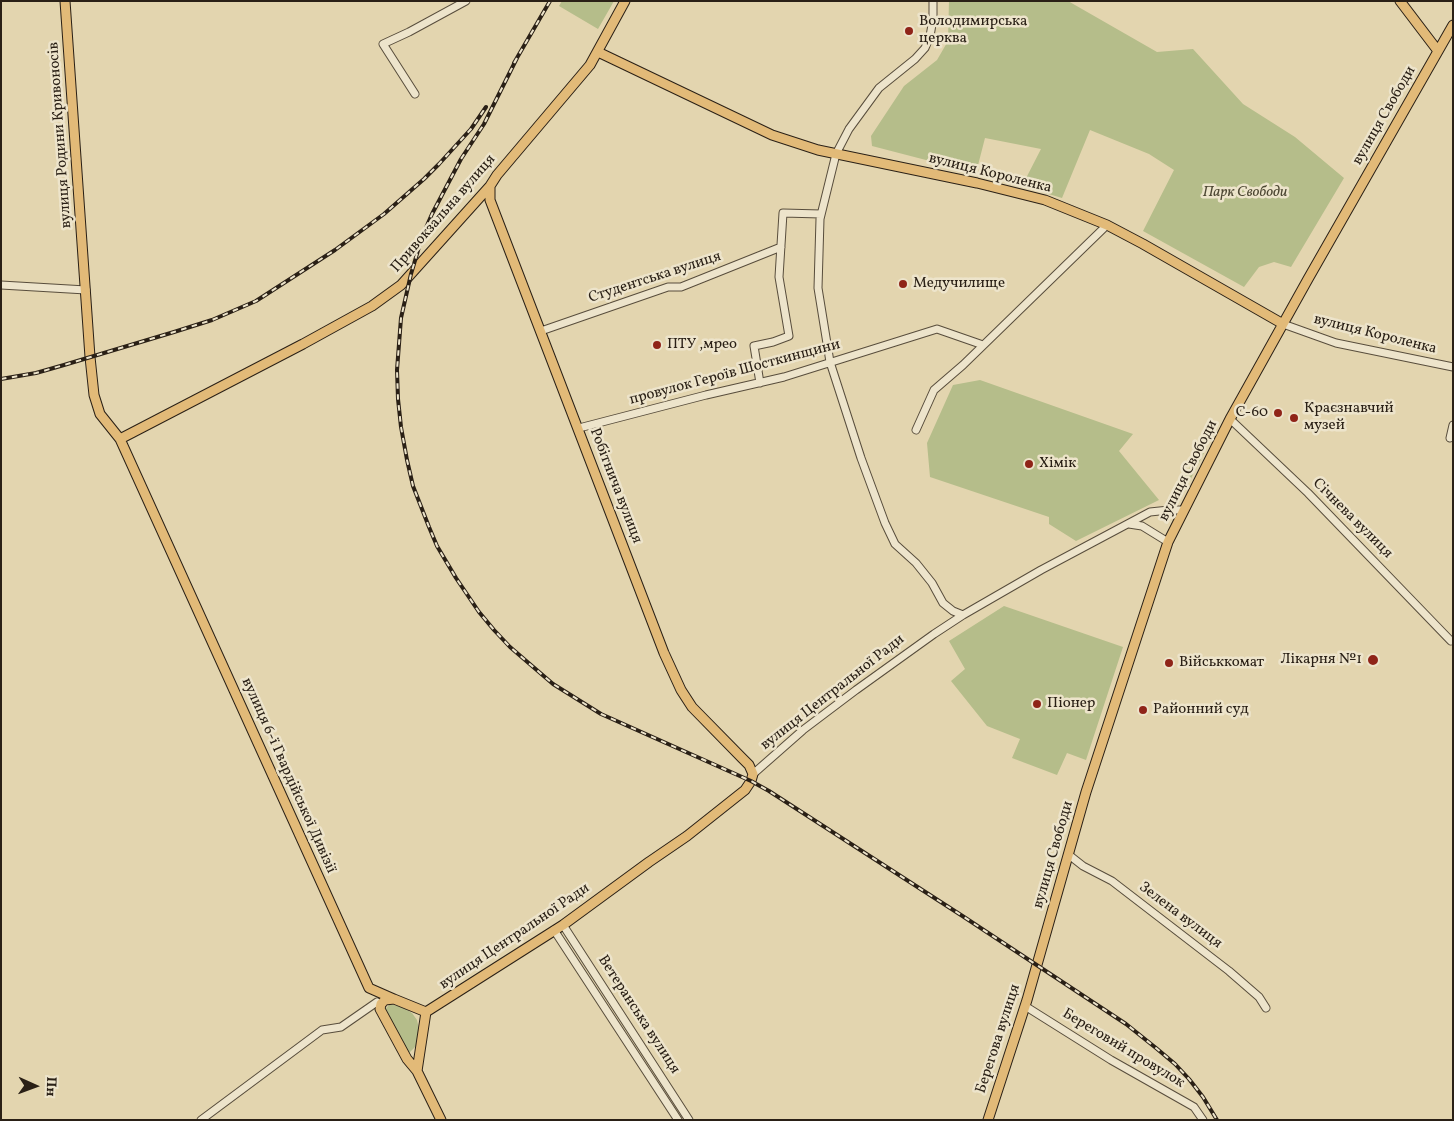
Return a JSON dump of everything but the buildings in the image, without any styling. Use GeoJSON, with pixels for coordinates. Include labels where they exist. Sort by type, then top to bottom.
{"type":"FeatureCollection","features":[{"type":"Feature","properties":{"kind":"main road","name":"вулиця Родини Кривоносів"},"geometry":{"type":"LineString","coordinates":[[64,1],[86,290]]}},
{"type":"Feature","properties":{"kind":"main road","name":"Привокзальна вулиця"},"geometry":{"type":"LineString","coordinates":[[120,439],[372,306],[401,284],[490,186],[497,175],[590,65],[625,1]]}},
{"type":"Feature","properties":{"kind":"main road"},"geometry":{"type":"LineString","coordinates":[[1400,1],[1438,51]]}},
{"type":"Feature","properties":{"kind":"main road","name":"вулиця Свободи"},"geometry":{"type":"LineString","coordinates":[[1036,967],[1086,792],[1168,542],[1230,419],[1339,223],[1453,25]]}},
{"type":"Feature","properties":{"kind":"main road","name":"вулиця Короленка"},"geometry":{"type":"LineString","coordinates":[[598,52],[772,135],[818,150],[1004,189],[1045,200],[1107,225],[1283,324]]}},
{"type":"Feature","properties":{"kind":"main road","name":"Робітнича вулиця"},"geometry":{"type":"LineString","coordinates":[[490,186],[490,200],[664,653],[681,690],[692,707],[746,762],[752,774]]}},
{"type":"Feature","properties":{"kind":"main road","name":"вулиця 6-ї Гвардійської Дивізії"},"geometry":{"type":"LineString","coordinates":[[86,290],[94,394],[100,414],[120,439],[369,988]]}},
{"type":"Feature","properties":{"kind":"main road","name":"вулиця Центральної Ради"},"geometry":{"type":"LineString","coordinates":[[426,1012],[554,930],[687,836],[745,790],[751,782],[752,774]]}},
{"type":"Feature","properties":{"kind":"main road","name":"Берегова вулиця"},"geometry":{"type":"LineString","coordinates":[[988,1120],[1036,967]]}},
{"type":"Feature","properties":{"kind":"main road"},"geometry":{"type":"LineString","coordinates":[[369,988],[426,1012],[417,1071]]}},
{"type":"Feature","properties":{"kind":"main road"},"geometry":{"type":"LineString","coordinates":[[378,1005],[385,1000],[394,999]]}},
{"type":"Feature","properties":{"kind":"main road","name":"вулиця 6-ї Гвардійської Дивізії"},"geometry":{"type":"LineString","coordinates":[[378,1005],[405,1056],[417,1071],[441,1120]]}},
{"type":"Feature","properties":{"kind":"main road"},"geometry":{"type":"LineString","coordinates":[[405,1056],[411,1056],[420,1049]]}},
{"type":"Feature","properties":{"kind":"street"},"geometry":{"type":"LineString","coordinates":[[416,94],[382,44],[409,32],[466,1]]}},
{"type":"Feature","properties":{"kind":"street"},"geometry":{"type":"LineString","coordinates":[[933,1],[933,20],[926,48],[878,88],[849,130],[836,154],[820,219],[818,288],[830,362],[861,458],[885,522],[895,544],[916,563],[932,583],[944,603],[953,611],[963,615]]}},
{"type":"Feature","properties":{"kind":"street"},"geometry":{"type":"LineString","coordinates":[[760,383],[754,346],[789,336],[779,278],[779,248],[783,213],[821,214]]}},
{"type":"Feature","properties":{"kind":"street"},"geometry":{"type":"LineString","coordinates":[[916,430],[934,390],[983,346],[1107,225]]}},
{"type":"Feature","properties":{"kind":"street","name":"Студентська вулиця"},"geometry":{"type":"LineString","coordinates":[[541,331],[668,287],[682,287],[779,248]]}},
{"type":"Feature","properties":{"kind":"street"},"geometry":{"type":"LineString","coordinates":[[1,285],[86,290]]}},
{"type":"Feature","properties":{"kind":"street","name":"вулиця Короленка"},"geometry":{"type":"LineString","coordinates":[[1283,324],[1336,342],[1453,368]]}},
{"type":"Feature","properties":{"kind":"street","name":"провулок Героїв Шосткинщини"},"geometry":{"type":"LineString","coordinates":[[578,428],[784,377],[937,329],[983,346]]}},
{"type":"Feature","properties":{"kind":"street","name":"Січнева вулиця"},"geometry":{"type":"LineString","coordinates":[[1230,419],[1308,493],[1451,641]]}},
{"type":"Feature","properties":{"kind":"street"},"geometry":{"type":"LineString","coordinates":[[1450,438],[1453,425]]}},
{"type":"Feature","properties":{"kind":"street","name":"вулиця Центральної Ради"},"geometry":{"type":"LineString","coordinates":[[752,774],[849,694],[963,615],[1057,561],[1150,512],[1184,510]]}},
{"type":"Feature","properties":{"kind":"street"},"geometry":{"type":"LineString","coordinates":[[1128,524],[1142,526],[1168,542]]}},
{"type":"Feature","properties":{"kind":"street","name":"Зелена вулиця"},"geometry":{"type":"LineString","coordinates":[[1069,855],[1082,866],[1112,881],[1221,965],[1259,997],[1266,1008]]}},
{"type":"Feature","properties":{"kind":"street","name":"Ветеранська вулиця"},"geometry":{"type":"LineString","coordinates":[[562,924],[690,1120]]}},
{"type":"Feature","properties":{"kind":"street","name":"Ветеранська вулиця"},"geometry":{"type":"LineString","coordinates":[[554,930],[678,1120]]}},
{"type":"Feature","properties":{"kind":"street","name":"вулиця 6-ї Гвардійської Дивізії"},"geometry":{"type":"LineString","coordinates":[[369,988],[378,1005]]}},
{"type":"Feature","properties":{"kind":"street"},"geometry":{"type":"LineString","coordinates":[[200,1120],[322,1030],[341,1027],[378,1005]]}},
{"type":"Feature","properties":{"kind":"street","name":"Береговий провулок"},"geometry":{"type":"LineString","coordinates":[[1025,1006],[1111,1060],[1194,1107],[1203,1120]]}},
{"type":"Feature","properties":{"kind":"green space"},"geometry":{"type":"Polygon","coordinates":[[[562,1],[614,1],[598,29],[559,6],[562,1]]]}},
{"type":"Feature","properties":{"kind":"green space","name":"Парк Свободи"},"geometry":{"type":"Polygon","coordinates":[[[949,1],[1068,1],[1157,52],[1193,49],[1243,104],[1295,137],[1344,178],[1291,267],[1274,262],[1259,267],[1244,287],[1143,231],[1174,170],[1149,154],[1090,130],[1062,198],[1022,186],[1041,149],[985,138],[976,173],[872,146],[871,136],[904,86],[937,60],[948,41],[949,1]]]}},
{"type":"Feature","properties":{"kind":"green space","name":"Хімік"},"geometry":{"type":"Polygon","coordinates":[[[980,380],[1133,434],[1119,451],[1159,500],[1076,541],[1049,524],[1049,517],[930,477],[927,443],[953,385],[980,380]]]}},
{"type":"Feature","properties":{"kind":"green space"},"geometry":{"type":"Polygon","coordinates":[[[1201,451],[1204,453],[1178,504],[1169,498],[1201,451]]]}},
{"type":"Feature","properties":{"kind":"green space","name":"Піонер"},"geometry":{"type":"Polygon","coordinates":[[[1004,606],[1123,647],[1086,760],[1067,753],[1057,775],[1012,758],[1020,739],[987,726],[951,681],[965,669],[949,641],[1004,606]]]}},
{"type":"Feature","properties":{"kind":"green space"},"geometry":{"type":"Polygon","coordinates":[[[389,1005],[404,1008],[412,1013],[417,1020],[419,1040],[409,1053],[385,1011],[389,1005]]]}},
{"type":"Feature","properties":{"kind":"railway"},"geometry":{"type":"LineString","coordinates":[[514,63],[550,1]]}},
{"type":"Feature","properties":{"kind":"railway"},"geometry":{"type":"LineString","coordinates":[[517,58],[484,124],[461,159],[432,214],[422,237],[401,318],[397,370],[398,399],[407,460],[413,486],[429,527],[437,546],[456,578],[494,630],[510,647],[553,684],[601,714],[751,781],[769,791],[964,917],[1126,1024],[1156,1048],[1189,1079],[1217,1120]]}},
{"type":"Feature","properties":{"kind":"railway"},"geometry":{"type":"LineString","coordinates":[[1,379],[36,373],[174,332],[212,320],[256,301],[335,250],[384,214],[439,164],[471,129],[486,107]]}},
{"type":"Feature","properties":{"kind":"place","name":"Володимирська церква"},"geometry":{"type":"Point","coordinates":[909,31]}},
{"type":"Feature","properties":{"kind":"place","name":"Медучилище"},"geometry":{"type":"Point","coordinates":[903,284]}},
{"type":"Feature","properties":{"kind":"place","name":"ПТУ ,мрео"},"geometry":{"type":"Point","coordinates":[657,345]}},
{"type":"Feature","properties":{"kind":"place","name":"С-60"},"geometry":{"type":"Point","coordinates":[1278,413]}},
{"type":"Feature","properties":{"kind":"place","name":"Краєзнавчий музей"},"geometry":{"type":"Point","coordinates":[1294,418]}},
{"type":"Feature","properties":{"kind":"place","name":"Хімік"},"geometry":{"type":"Point","coordinates":[1029,464]}},
{"type":"Feature","properties":{"kind":"place","name":"Лікарня №1"},"geometry":{"type":"Point","coordinates":[1373,660]}},
{"type":"Feature","properties":{"kind":"place","name":"Військкомат"},"geometry":{"type":"Point","coordinates":[1169,663]}},
{"type":"Feature","properties":{"kind":"place","name":"Піонер"},"geometry":{"type":"Point","coordinates":[1037,704]}},
{"type":"Feature","properties":{"kind":"place","name":"Районний суд"},"geometry":{"type":"Point","coordinates":[1143,710]}}]}
